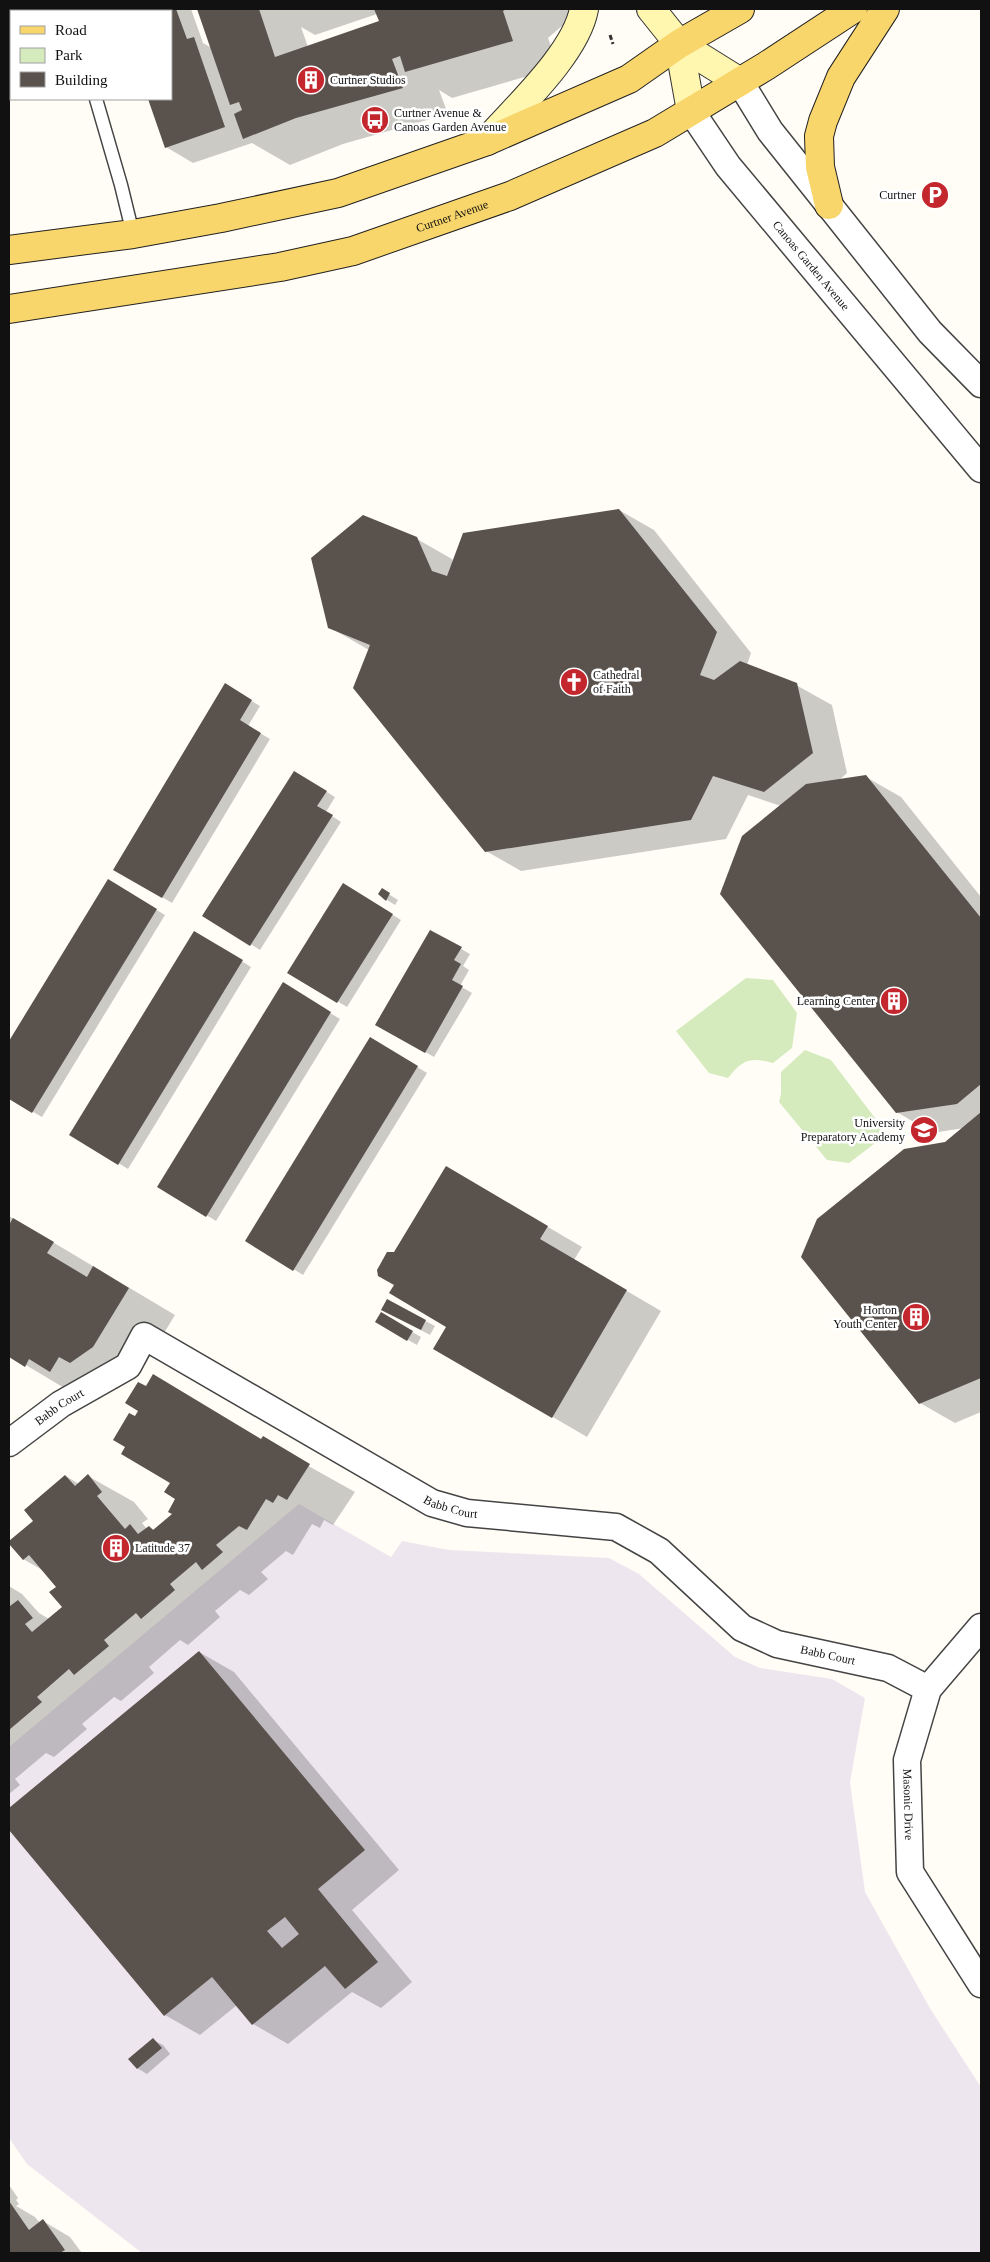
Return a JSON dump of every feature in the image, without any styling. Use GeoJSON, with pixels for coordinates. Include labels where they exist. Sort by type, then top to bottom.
{"type":"FeatureCollection","features":[{"type":"Feature","properties":{"kind":"main road"},"geometry":{"type":"LineString","coordinates":[[9,250],[133,234],[221,218],[338,193],[487,141],[629,79],[679,44],[740,9]]}},
{"type":"Feature","properties":{"kind":"main road","name":"Curtner Avenue"},"geometry":{"type":"LineString","coordinates":[[9,309],[216,279],[353,251],[510,196],[655,133],[740,82],[853,9]]}},
{"type":"Feature","properties":{"kind":"main road"},"geometry":{"type":"LineString","coordinates":[[829,205],[820,167],[819,136],[823,121],[841,77],[885,9]]}},
{"type":"Feature","properties":{"kind":"street"},"geometry":{"type":"LineString","coordinates":[[487,141],[567,51],[582,21],[584,9]]}},
{"type":"Feature","properties":{"kind":"street","name":"Canoas Garden Avenue"},"geometry":{"type":"LineString","coordinates":[[651,9],[679,44],[740,82],[770,131],[930,332],[981,384]]}},
{"type":"Feature","properties":{"kind":"street","name":"Canoas Garden Avenue"},"geometry":{"type":"LineString","coordinates":[[679,44],[691,111],[728,166],[981,469]]}},
{"type":"Feature","properties":{"kind":"street","name":"Babb Court"},"geometry":{"type":"LineString","coordinates":[[9,1443],[61,1404],[128,1366],[144,1336],[432,1503],[466,1513],[616,1527],[659,1551],[742,1628],[777,1644],[888,1668],[928,1689]]}},
{"type":"Feature","properties":{"kind":"street","name":"Masonic Drive"},"geometry":{"type":"LineString","coordinates":[[981,1627],[928,1689],[907,1760],[910,1872],[981,1984]]}},
{"type":"Feature","properties":{"kind":"lane"},"geometry":{"type":"LineString","coordinates":[[96,100],[133,234]]}},
{"type":"Feature","properties":{"kind":"path"},"geometry":{"type":"LineString","coordinates":[[609,32],[612,44]]}},
{"type":"Feature","properties":{"kind":"shaded area"},"geometry":{"type":"Polygon","coordinates":[[[299,1504],[391,1557],[402,1541],[449,1550],[609,1558],[639,1574],[735,1657],[760,1668],[832,1679],[865,1698],[850,1782],[865,1892],[931,2010],[981,2087],[981,2253],[142,2253],[27,2164],[9,2138],[9,1747],[299,1504]]]}},
{"type":"Feature","properties":{"kind":"green space"},"geometry":{"type":"Polygon","coordinates":[[[746,978],[773,980],[797,1013],[792,1048],[773,1063],[753,1060],[743,1063],[728,1078],[709,1073],[676,1031],[746,978]]]}},
{"type":"Feature","properties":{"kind":"green space"},"geometry":{"type":"Polygon","coordinates":[[[805,1050],[831,1060],[887,1134],[849,1163],[827,1160],[779,1102],[781,1072],[805,1050]]]}},
{"type":"Feature","properties":{"kind":"building"},"geometry":{"type":"Polygon","coordinates":[[[176,9],[187,39],[194,37],[225,127],[165,148],[148,100],[172,100],[172,10],[92,10],[176,9]]]}},
{"type":"Feature","properties":{"kind":"building","name":"Curtner Studios"},"geometry":{"type":"Polygon","coordinates":[[[197,9],[259,9],[275,57],[379,21],[374,9],[506,9],[503,11],[513,41],[405,72],[400,56],[392,59],[403,88],[296,118],[243,139],[234,114],[242,110],[239,102],[230,105],[197,9]]]}},
{"type":"Feature","properties":{"kind":"building","name":"Cathedral of Faith"},"geometry":{"type":"Polygon","coordinates":[[[619,509],[717,632],[700,675],[714,680],[740,661],[797,683],[813,753],[764,792],[713,776],[691,820],[485,852],[353,688],[370,645],[328,628],[311,558],[363,515],[417,537],[432,571],[447,576],[463,533],[619,509]]]}},
{"type":"Feature","properties":{"kind":"building"},"geometry":{"type":"Polygon","coordinates":[[[225,683],[252,700],[240,720],[261,733],[162,898],[113,870],[225,683]]]}},
{"type":"Feature","properties":{"kind":"building"},"geometry":{"type":"Polygon","coordinates":[[[294,771],[327,791],[317,806],[333,815],[250,946],[202,916],[294,771]]]}},
{"type":"Feature","properties":{"kind":"building","name":"Learning Center"},"geometry":{"type":"Polygon","coordinates":[[[866,775],[981,918],[981,1084],[957,1104],[896,1113],[720,894],[742,836],[806,784],[866,775]]]}},
{"type":"Feature","properties":{"kind":"building"},"geometry":{"type":"Polygon","coordinates":[[[108,879],[157,909],[32,1113],[9,1099],[9,1041],[108,879]]]}},
{"type":"Feature","properties":{"kind":"building"},"geometry":{"type":"Polygon","coordinates":[[[343,883],[393,914],[337,1003],[287,973],[343,883]]]}},
{"type":"Feature","properties":{"kind":"building"},"geometry":{"type":"Polygon","coordinates":[[[382,888],[390,893],[386,901],[378,894],[382,888]]]}},
{"type":"Feature","properties":{"kind":"building"},"geometry":{"type":"Polygon","coordinates":[[[430,930],[462,947],[454,960],[461,964],[452,980],[463,986],[425,1053],[375,1025],[430,930]]]}},
{"type":"Feature","properties":{"kind":"building"},"geometry":{"type":"Polygon","coordinates":[[[194,931],[243,960],[118,1165],[69,1135],[194,931]]]}},
{"type":"Feature","properties":{"kind":"building"},"geometry":{"type":"Polygon","coordinates":[[[283,982],[331,1012],[206,1217],[157,1187],[283,982]]]}},
{"type":"Feature","properties":{"kind":"building"},"geometry":{"type":"Polygon","coordinates":[[[370,1037],[418,1066],[293,1271],[245,1241],[370,1037]]]}},
{"type":"Feature","properties":{"kind":"building","name":"Horton Youth Center"},"geometry":{"type":"Polygon","coordinates":[[[981,1112],[981,1378],[919,1404],[801,1257],[817,1219],[904,1149],[945,1142],[981,1112]]]}},
{"type":"Feature","properties":{"kind":"building"},"geometry":{"type":"Polygon","coordinates":[[[446,1166],[548,1226],[540,1239],[627,1290],[552,1418],[433,1349],[446,1327],[389,1293],[394,1285],[378,1276],[377,1270],[387,1252],[394,1252],[446,1166]]]}},
{"type":"Feature","properties":{"kind":"building"},"geometry":{"type":"Polygon","coordinates":[[[13,1218],[54,1242],[47,1253],[87,1277],[93,1266],[129,1288],[93,1347],[70,1363],[59,1357],[50,1372],[29,1359],[25,1367],[9,1357],[9,1225],[13,1218]]]}},
{"type":"Feature","properties":{"kind":"building"},"geometry":{"type":"Polygon","coordinates":[[[387,1299],[426,1320],[421,1330],[381,1310],[387,1299]]]}},
{"type":"Feature","properties":{"kind":"building"},"geometry":{"type":"Polygon","coordinates":[[[381,1312],[413,1331],[407,1341],[375,1322],[381,1312]]]}},
{"type":"Feature","properties":{"kind":"building","name":"Latitude 37"},"geometry":{"type":"Polygon","coordinates":[[[153,1374],[261,1439],[263,1436],[310,1464],[287,1500],[278,1495],[273,1503],[266,1499],[247,1530],[239,1526],[216,1545],[223,1552],[202,1570],[196,1562],[170,1584],[175,1590],[141,1619],[136,1613],[104,1640],[109,1646],[74,1675],[69,1669],[37,1697],[42,1702],[9,1730],[9,1604],[10,1606],[18,1600],[33,1618],[25,1624],[32,1632],[62,1607],[49,1592],[56,1587],[29,1555],[23,1560],[9,1544],[9,1541],[33,1521],[24,1510],[65,1475],[75,1486],[88,1474],[102,1492],[97,1496],[125,1529],[130,1524],[138,1534],[149,1526],[153,1530],[172,1514],[168,1512],[175,1499],[164,1492],[170,1483],[121,1454],[125,1447],[113,1440],[129,1413],[135,1416],[138,1411],[125,1403],[138,1382],[146,1386],[153,1374]]]}},
{"type":"Feature","properties":{"kind":"building"},"geometry":{"type":"Polygon","coordinates":[[[199,1651],[365,1850],[318,1889],[378,1962],[345,1989],[325,1966],[252,2025],[212,1977],[164,2016],[9,1830],[9,1808],[199,1651]],[[285,1917],[267,1931],[282,1948],[299,1934],[285,1917]]]}},
{"type":"Feature","properties":{"kind":"building"},"geometry":{"type":"Polygon","coordinates":[[[153,2038],[162,2048],[137,2069],[128,2059],[153,2038]]]}},
{"type":"Feature","properties":{"kind":"building"},"geometry":{"type":"Polygon","coordinates":[[[9,2201],[29,2230],[43,2219],[65,2250],[60,2253],[9,2253],[9,2201]]]}},
{"type":"Feature","properties":{"kind":"place","name":"Curtner Studios"},"geometry":{"type":"Point","coordinates":[311,80]}},
{"type":"Feature","properties":{"kind":"place","name":"Curtner Avenue & Canoas Garden Avenue"},"geometry":{"type":"Point","coordinates":[375,120]}},
{"type":"Feature","properties":{"kind":"place","name":"Curtner"},"geometry":{"type":"Point","coordinates":[935,195]}},
{"type":"Feature","properties":{"kind":"place","name":"Cathedral of Faith"},"geometry":{"type":"Point","coordinates":[574,682]}},
{"type":"Feature","properties":{"kind":"place","name":"Learning Center"},"geometry":{"type":"Point","coordinates":[894,1001]}},
{"type":"Feature","properties":{"kind":"place","name":"University Preparatory Academy"},"geometry":{"type":"Point","coordinates":[924,1130]}},
{"type":"Feature","properties":{"kind":"place","name":"Horton Youth Center"},"geometry":{"type":"Point","coordinates":[916,1317]}},
{"type":"Feature","properties":{"kind":"place","name":"Latitude 37"},"geometry":{"type":"Point","coordinates":[116,1548]}}]}
